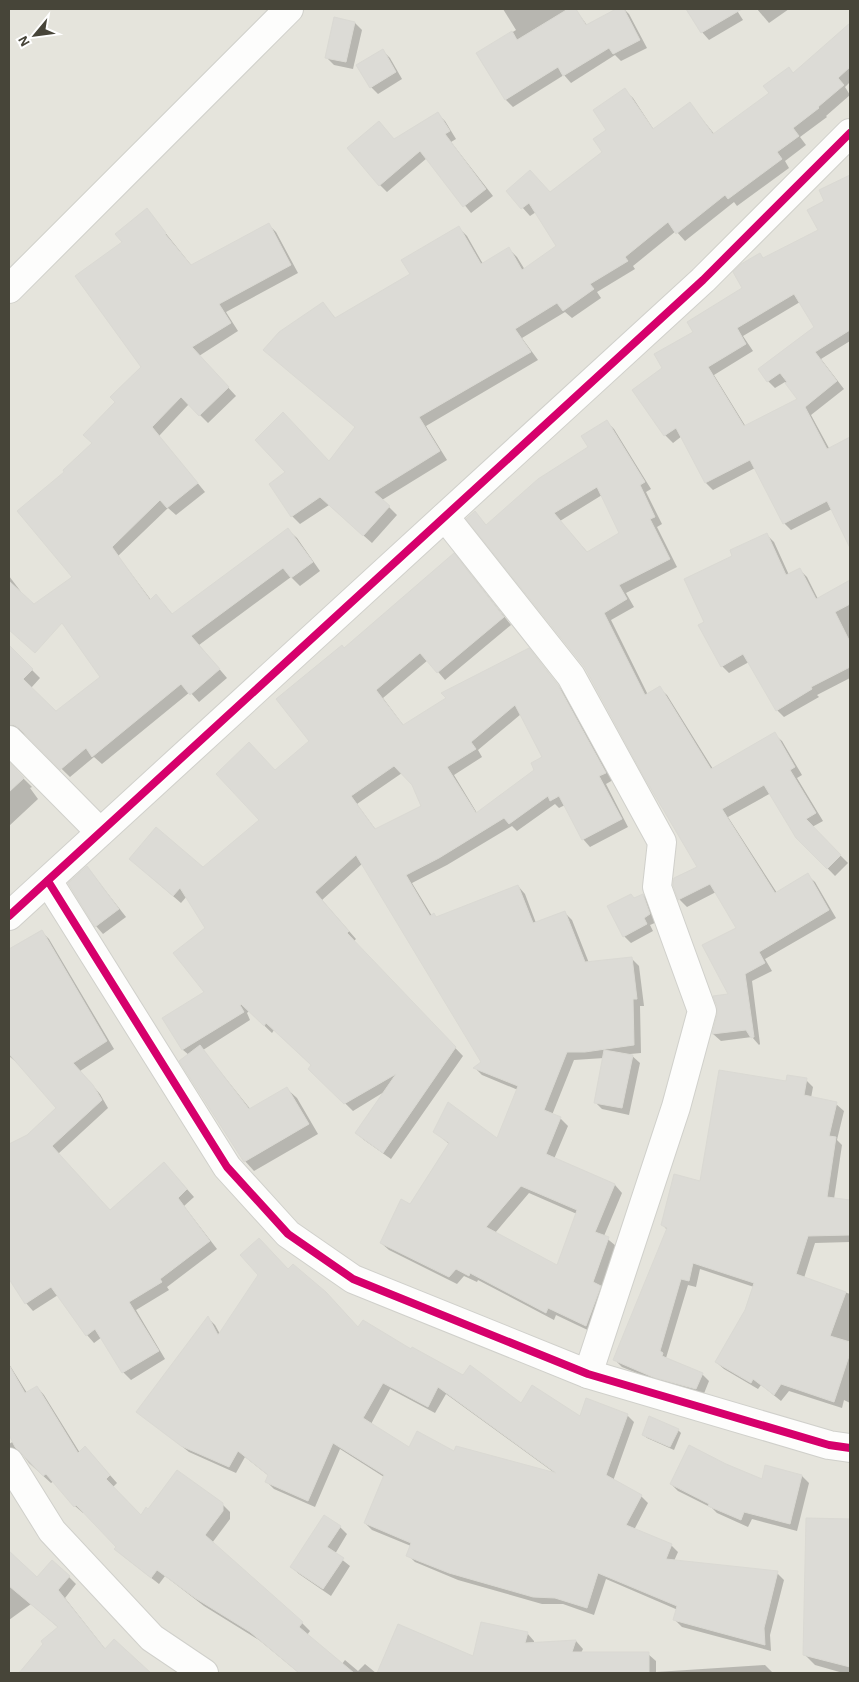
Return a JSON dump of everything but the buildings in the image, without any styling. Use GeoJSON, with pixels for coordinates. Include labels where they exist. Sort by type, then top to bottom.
{"type":"FeatureCollection","features":[{"type":"Feature","properties":{"kind":"street"},"geometry":{"type":"LineString","coordinates":[[9,289],[289,9]]}},
{"type":"Feature","properties":{"kind":"street"},"geometry":{"type":"LineString","coordinates":[[9,916],[703,280],[850,133]]}},
{"type":"Feature","properties":{"kind":"street"},"geometry":{"type":"LineString","coordinates":[[444,517],[571,676],[662,842],[657,887],[702,1011],[676,1107],[588,1374]]}},
{"type":"Feature","properties":{"kind":"street"},"geometry":{"type":"LineString","coordinates":[[9,740],[100,832]]}},
{"type":"Feature","properties":{"kind":"street"},"geometry":{"type":"LineString","coordinates":[[48,881],[227,1167],[288,1234],[353,1278],[588,1374],[829,1445],[850,1448]]}},
{"type":"Feature","properties":{"kind":"street"},"geometry":{"type":"LineString","coordinates":[[9,1462],[52,1531],[152,1638],[204,1673]]}},
{"type":"Feature","properties":{"kind":"shaded area"},"geometry":{"type":"Polygon","coordinates":[[[9,9],[850,9],[850,1673],[9,1673],[9,9]]]}},
{"type":"Feature","properties":{"kind":"cycle path"},"geometry":{"type":"LineString","coordinates":[[9,916],[703,280],[850,133]]}},
{"type":"Feature","properties":{"kind":"cycle path"},"geometry":{"type":"LineString","coordinates":[[48,881],[227,1167],[288,1234],[353,1279],[588,1374],[829,1445],[850,1448]]}}]}
